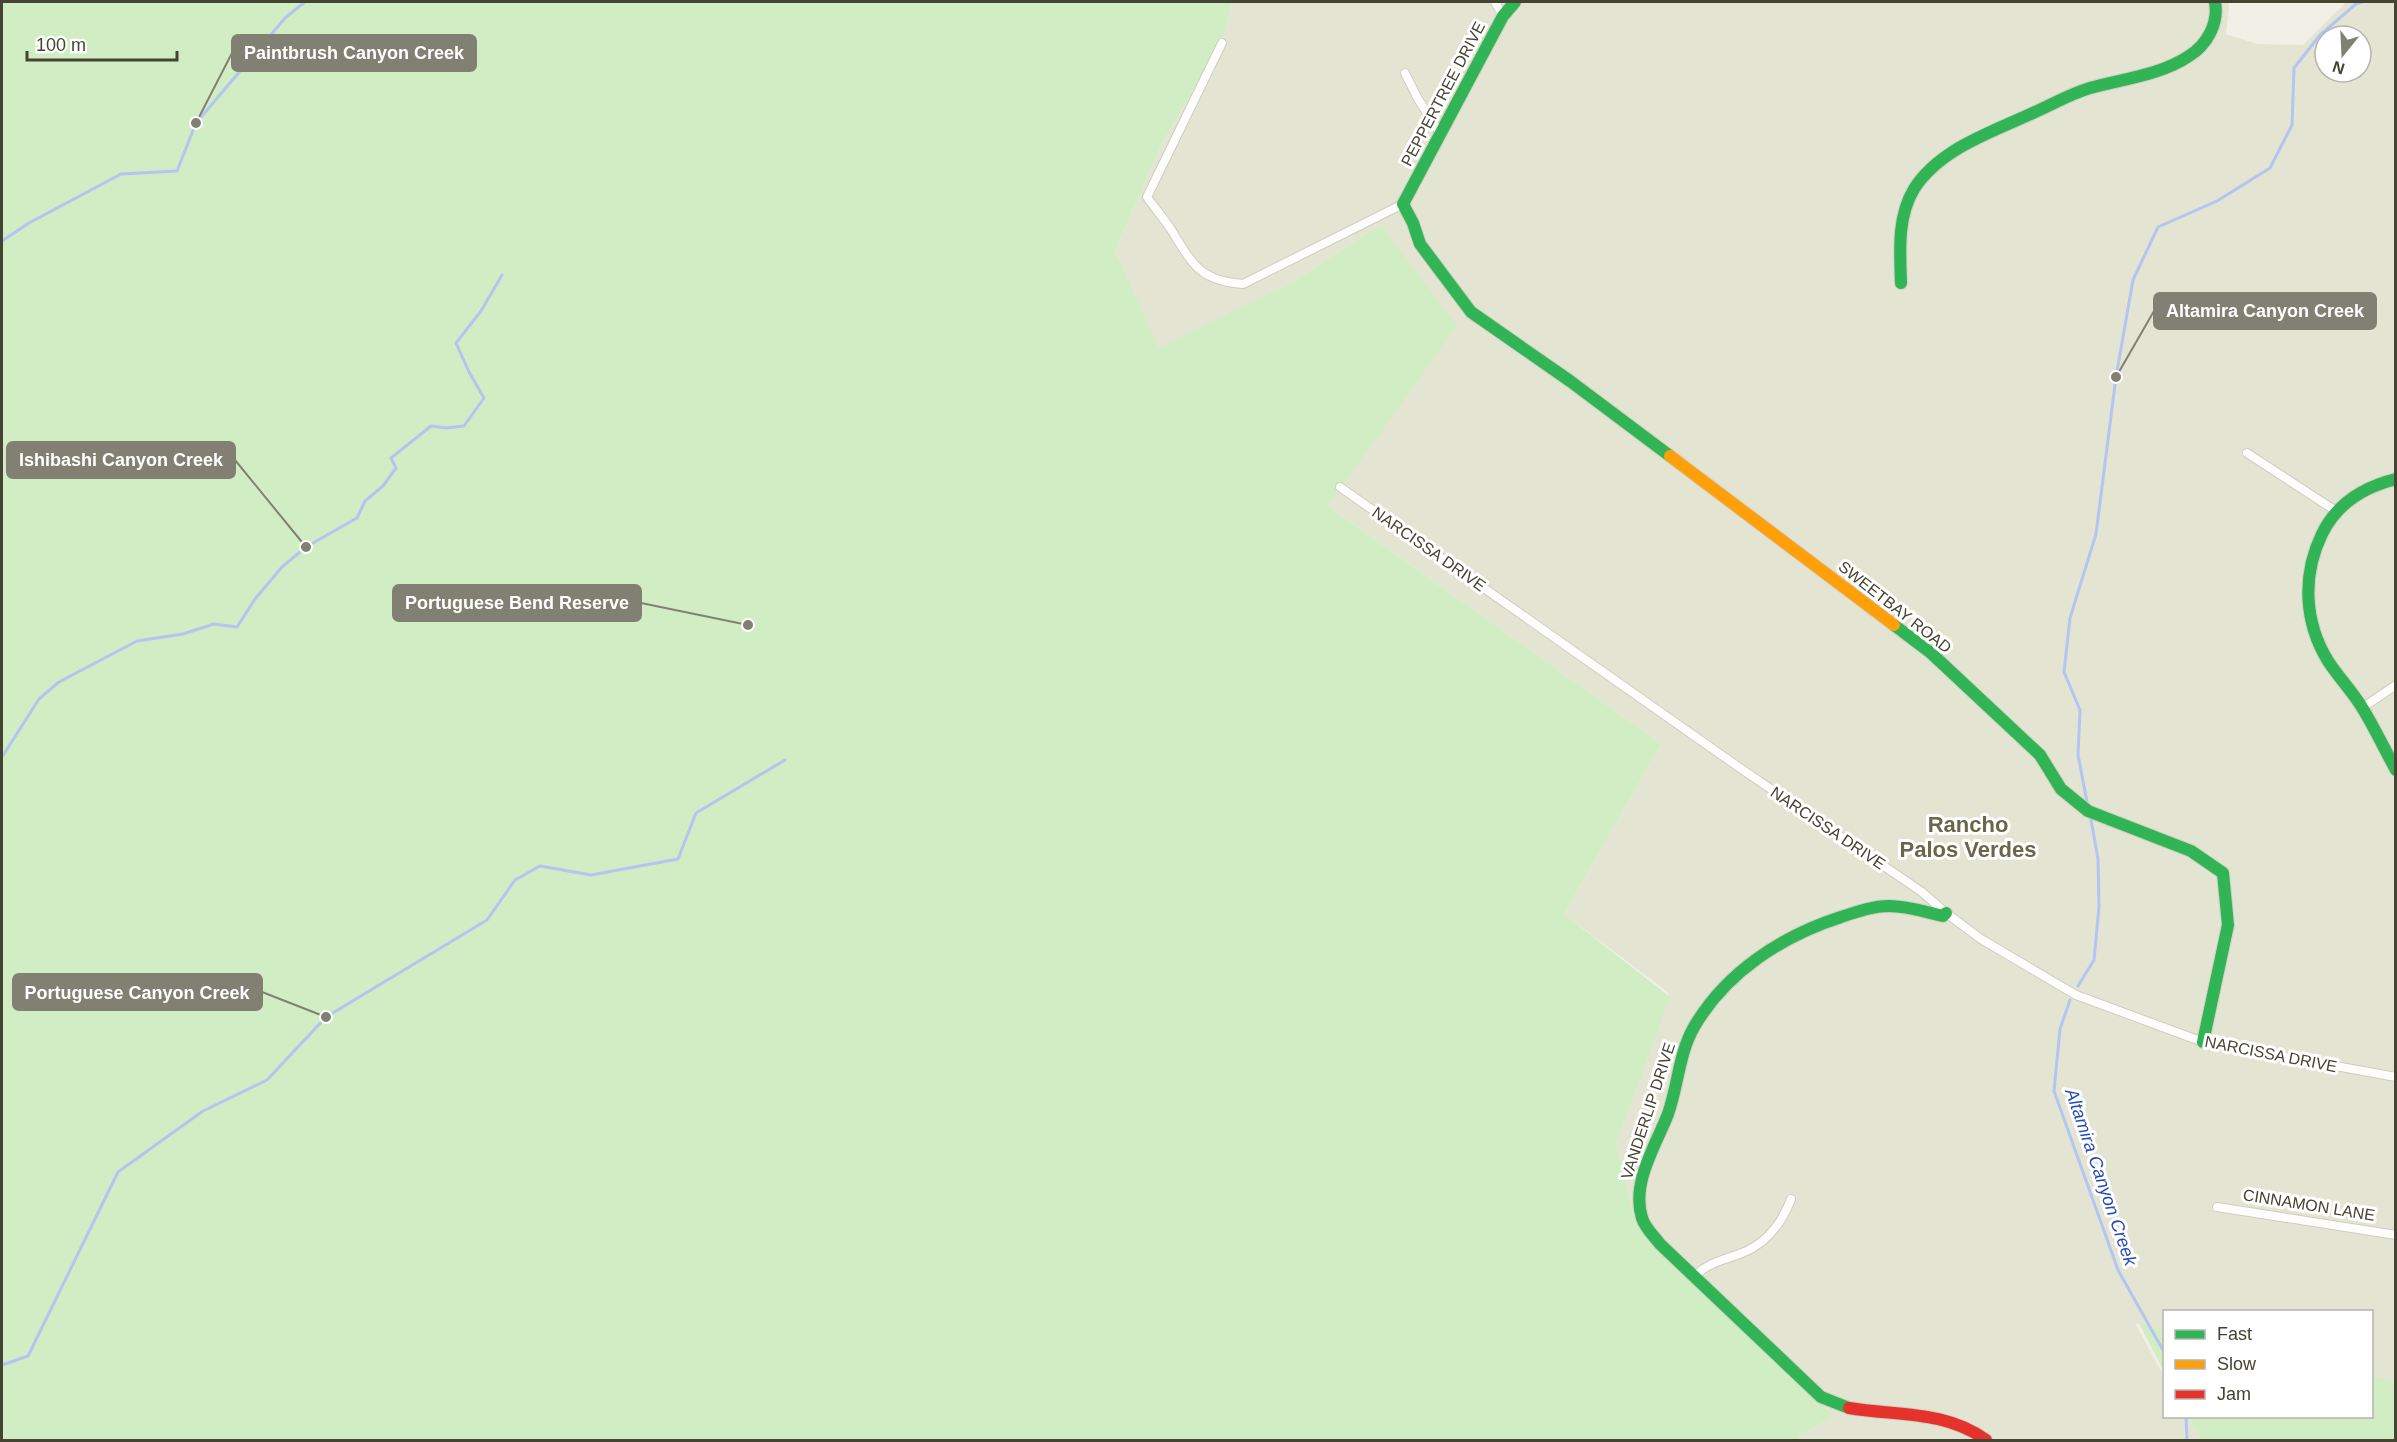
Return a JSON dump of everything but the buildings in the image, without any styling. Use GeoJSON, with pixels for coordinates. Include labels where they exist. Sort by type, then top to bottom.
{"type":"FeatureCollection","features":[{"type":"Feature","properties":{"kind":"street"},"geometry":{"type":"LineString","coordinates":[[1495,2],[1503,16]]}},
{"type":"Feature","properties":{"kind":"street","name":"PEPPERTREE DRIVE"},"geometry":{"type":"LineString","coordinates":[[1403,204],[1503,16],[1515,2]]}},
{"type":"Feature","properties":{"kind":"street"},"geometry":{"type":"LineString","coordinates":[[1901,283],[1902,222],[1913,190],[1931,168],[1959,148],[2088,88],[2158,69],[2188,58],[2201,47],[2212,30],[2217,8],[2215,2]]}},
{"type":"Feature","properties":{"kind":"street"},"geometry":{"type":"LineString","coordinates":[[1222,43],[1147,197],[1189,259],[1202,273],[1222,282],[1243,284],[1403,204]]}},
{"type":"Feature","properties":{"kind":"street"},"geometry":{"type":"LineString","coordinates":[[1405,73],[1440,133]]}},
{"type":"Feature","properties":{"kind":"street","name":"SWEETBAY ROAD"},"geometry":{"type":"LineString","coordinates":[[1403,204],[1420,244],[1471,312],[1570,381],[1930,653],[2040,755],[2061,789],[2088,811],[2191,851],[2223,873],[2228,925],[2203,1042]]}},
{"type":"Feature","properties":{"kind":"street"},"geometry":{"type":"LineString","coordinates":[[2247,453],[2336,511]]}},
{"type":"Feature","properties":{"kind":"street"},"geometry":{"type":"LineString","coordinates":[[2396,479],[2384,481],[2357,494],[2336,511],[2322,534],[2312,564],[2307,591],[2310,621],[2326,659],[2362,708],[2396,770]]}},
{"type":"Feature","properties":{"kind":"street","name":"NARCISSA DRIVE"},"geometry":{"type":"LineString","coordinates":[[1340,487],[1740,768],[1922,891],[1946,913],[2000,951],[2076,995],[2203,1042],[2396,1077]]}},
{"type":"Feature","properties":{"kind":"street"},"geometry":{"type":"LineString","coordinates":[[2362,708],[2396,685]]}},
{"type":"Feature","properties":{"kind":"street","name":"VANDERLIP DRIVE"},"geometry":{"type":"LineString","coordinates":[[1946,913],[1942,916],[1893,906],[1860,911],[1824,921],[1788,939],[1753,962],[1723,989],[1694,1028],[1684,1050],[1670,1108],[1640,1185],[1638,1202],[1642,1220],[1659,1244],[1821,1397],[1846,1409],[1927,1415],[1955,1424],[1986,1440]]}},
{"type":"Feature","properties":{"kind":"street"},"geometry":{"type":"LineString","coordinates":[[1694,1277],[1703,1267],[1746,1251],[1770,1234],[1784,1218],[1791,1199]]}},
{"type":"Feature","properties":{"kind":"street","name":"CINNAMON LANE"},"geometry":{"type":"LineString","coordinates":[[2217,1207],[2396,1235]]}},
{"type":"Feature","properties":{"kind":"shaded area"},"geometry":{"type":"Polygon","coordinates":[[[1232,2],[2228,2],[2226,34],[2257,44],[2303,45],[2313,35],[2313,84],[2373,84],[2373,24],[2324,24],[2346,2],[2395,2],[2395,1381],[2373,1376],[2373,1310],[2163,1310],[2163,1329],[2135,1323],[2163,1374],[2163,1418],[2189,1418],[2201,1440],[1798,1440],[1800,1435],[1832,1416],[1646,1239],[1633,1214],[1616,1143],[1669,993],[1564,914],[1661,744],[1327,505],[1381,225],[1296,280],[1159,349],[1115,251],[1164,139],[1222,43],[1232,2]]]}},
{"type":"Feature","properties":{"kind":"green space"},"geometry":{"type":"Polygon","coordinates":[[[2,2],[1232,2],[1222,43],[1164,139],[1115,251],[1159,348],[1296,280],[1381,225],[1457,326],[1328,506],[1661,744],[1564,914],[1670,997],[1616,1143],[1633,1214],[1646,1239],[1833,1416],[1800,1435],[1798,1440],[2,1440],[2,2]]]}},
{"type":"Feature","properties":{"kind":"green space"},"geometry":{"type":"Polygon","coordinates":[[[2139,1323],[2163,1329],[2163,1370],[2139,1323]]]}},
{"type":"Feature","properties":{"kind":"green space"},"geometry":{"type":"Polygon","coordinates":[[[2373,1376],[2395,1381],[2395,1440],[2201,1440],[2189,1418],[2373,1418],[2373,1376]]]}},
{"type":"Feature","properties":{"kind":"waterway"},"geometry":{"type":"LineString","coordinates":[[2,241],[29,223],[121,174],[177,171],[196,123],[286,17],[305,2]]}},
{"type":"Feature","properties":{"kind":"waterway","name":"Altamira Canyon Creek"},"geometry":{"type":"LineString","coordinates":[[2087,802],[2078,755],[2080,710],[2064,672],[2070,618],[2096,534],[2116,377],[2133,280],[2158,227],[2217,201],[2270,168],[2292,125],[2294,68],[2320,35],[2356,4],[2362,2]]}},
{"type":"Feature","properties":{"kind":"waterway"},"geometry":{"type":"LineString","coordinates":[[2,757],[39,699],[59,682],[137,641],[183,634],[214,624],[237,627],[255,599],[282,567],[306,547],[357,518],[365,501],[383,486],[396,468],[391,458],[431,426],[446,428],[464,426],[484,398],[456,343],[481,311],[502,275]]}},
{"type":"Feature","properties":{"kind":"waterway"},"geometry":{"type":"LineString","coordinates":[[2,1365],[28,1356],[118,1172],[203,1111],[267,1080],[326,1017],[487,920],[515,880],[540,866],[591,875],[678,859],[696,813],[785,760]]}},
{"type":"Feature","properties":{"kind":"waterway","name":"Altamira Canyon Creek"},"geometry":{"type":"LineString","coordinates":[[2078,986],[2094,960],[2099,907],[2098,859],[2091,820]]}},
{"type":"Feature","properties":{"kind":"waterway","name":"Altamira Canyon Creek"},"geometry":{"type":"LineString","coordinates":[[2070,1000],[2060,1029],[2054,1091],[2118,1270],[2163,1350]]}},
{"type":"Feature","properties":{"kind":"waterway","name":"Altamira Canyon Creek"},"geometry":{"type":"LineString","coordinates":[[2186,1418],[2187,1440]]}},
{"type":"Feature","properties":{"kind":"traffic: fast"},"geometry":{"type":"LineString","coordinates":[[1515,2],[1503,16],[1403,204],[1420,244],[1471,312],[1570,381],[1670,456]]}},
{"type":"Feature","properties":{"kind":"traffic: fast"},"geometry":{"type":"LineString","coordinates":[[1901,283],[1901,235],[1905,211],[1914,189],[1938,162],[1985,134],[2076,93],[2154,72],[2178,62],[2195,51],[2206,40],[2215,18],[2215,2]]}},
{"type":"Feature","properties":{"kind":"traffic: fast"},"geometry":{"type":"LineString","coordinates":[[2396,479],[2362,492],[2335,513],[2322,534],[2316,550],[2311,566],[2308,598],[2310,614],[2320,646],[2332,667],[2363,709],[2396,770]]}},
{"type":"Feature","properties":{"kind":"traffic: fast"},"geometry":{"type":"LineString","coordinates":[[1894,625],[1931,653],[2040,755],[2061,789],[2088,811],[2191,851],[2223,873],[2228,925],[2203,1042]]}},
{"type":"Feature","properties":{"kind":"traffic: fast"},"geometry":{"type":"LineString","coordinates":[[1849,1408],[1821,1397],[1660,1244],[1647,1229],[1642,1218],[1639,1205],[1642,1178],[1668,1114],[1689,1037],[1707,1007],[1739,973],[1757,958],[1798,934],[1859,911],[1889,906],[1910,908],[1943,916],[1946,913]]}},
{"type":"Feature","properties":{"kind":"traffic: slow"},"geometry":{"type":"LineString","coordinates":[[1670,456],[1894,625]]}},
{"type":"Feature","properties":{"kind":"traffic: jam"},"geometry":{"type":"LineString","coordinates":[[1849,1408],[1937,1419],[1954,1423],[1986,1440]]}},
{"type":"Feature","properties":{"kind":"place","name":"Paintbrush Canyon Creek"},"geometry":{"type":"Point","coordinates":[196,123]}},
{"type":"Feature","properties":{"kind":"place","name":"Altamira Canyon Creek"},"geometry":{"type":"Point","coordinates":[2116,377]}},
{"type":"Feature","properties":{"kind":"place","name":"Ishibashi Canyon Creek"},"geometry":{"type":"Point","coordinates":[306,547]}},
{"type":"Feature","properties":{"kind":"place","name":"Portuguese Bend Reserve"},"geometry":{"type":"Point","coordinates":[748,625]}},
{"type":"Feature","properties":{"kind":"place","name":"Portuguese Canyon Creek"},"geometry":{"type":"Point","coordinates":[326,1017]}},
{"type":"Feature","properties":{"kind":"district","name":"Rancho Palos Verdes"},"geometry":{"type":"Point","coordinates":[1968,836]}}]}
